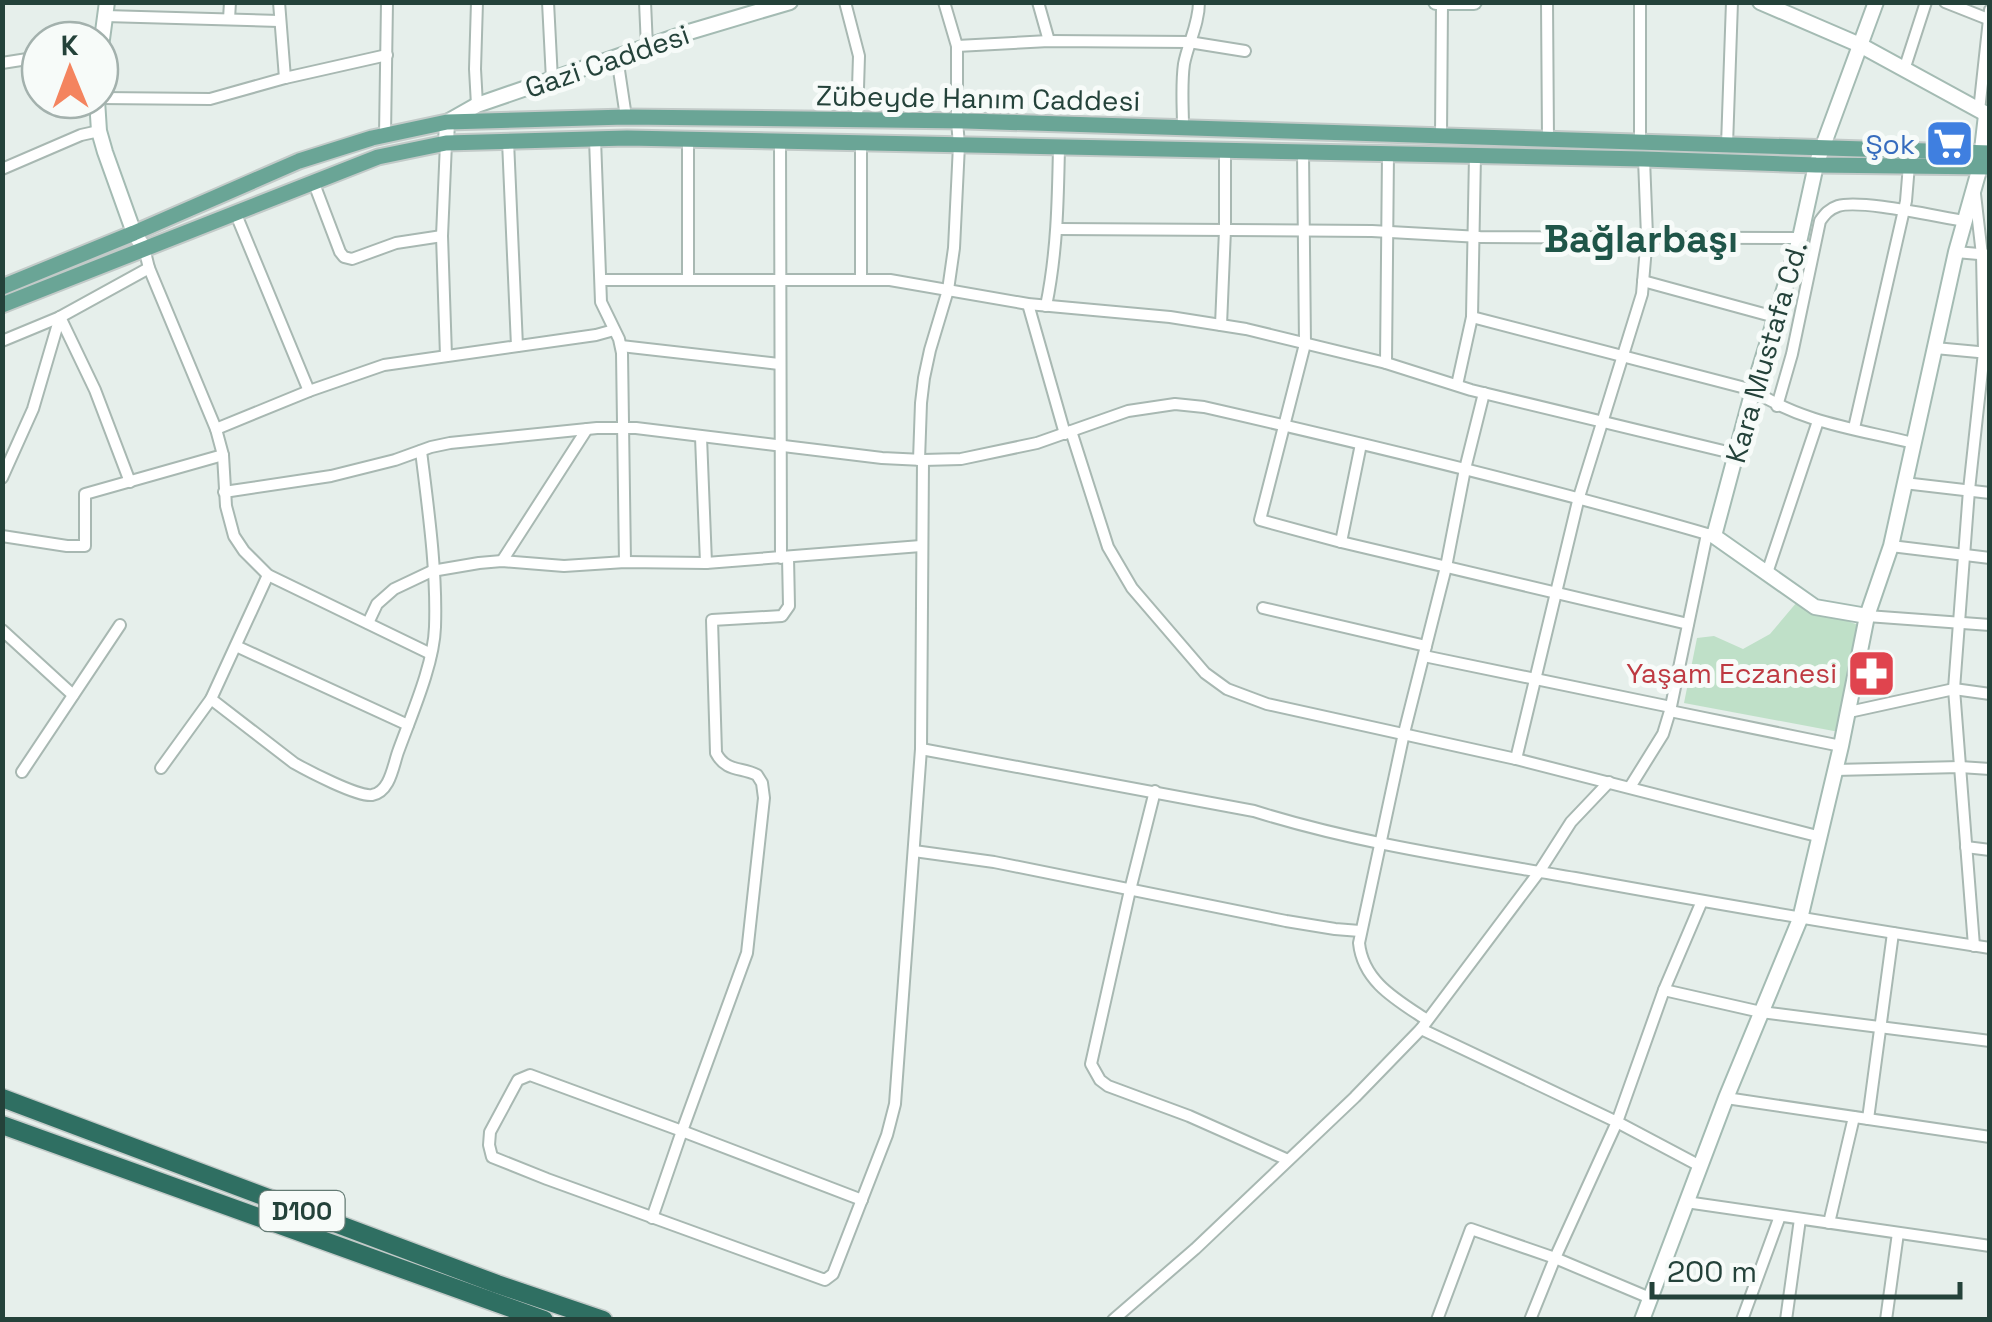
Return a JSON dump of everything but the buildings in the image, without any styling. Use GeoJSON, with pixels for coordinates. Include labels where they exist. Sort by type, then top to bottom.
{"type":"FeatureCollection","features":[{"type":"Feature","properties":{"kind":"highway","name":"D100"},"geometry":{"type":"LineString","coordinates":[[2,1098],[603,1320]]}},
{"type":"Feature","properties":{"kind":"highway","name":"D100"},"geometry":{"type":"LineString","coordinates":[[2,1125],[544,1320]]}},
{"type":"Feature","properties":{"kind":"main road","name":"Zübeyde Hanım Caddesi"},"geometry":{"type":"LineString","coordinates":[[2,287],[299,161],[385,135],[447,122],[626,117],[956,121],[1548,140],[1642,151],[1727,145],[1823,148],[1985,160]]}},
{"type":"Feature","properties":{"kind":"main road"},"geometry":{"type":"LineString","coordinates":[[2,305],[378,157],[446,143],[595,139],[861,142],[1475,156],[1642,151],[1816,166],[1985,160]]}},
{"type":"Feature","properties":{"kind":"street"},"geometry":{"type":"LineString","coordinates":[[229,19],[230,2]]}},
{"type":"Feature","properties":{"kind":"street"},"geometry":{"type":"LineString","coordinates":[[279,2],[285,78]]}},
{"type":"Feature","properties":{"kind":"street"},"geometry":{"type":"LineString","coordinates":[[385,135],[388,2]]}},
{"type":"Feature","properties":{"kind":"street"},"geometry":{"type":"LineString","coordinates":[[477,105],[478,2]]}},
{"type":"Feature","properties":{"kind":"street"},"geometry":{"type":"LineString","coordinates":[[548,2],[552,80]]}},
{"type":"Feature","properties":{"kind":"street"},"geometry":{"type":"LineString","coordinates":[[644,2],[647,46]]}},
{"type":"Feature","properties":{"kind":"street","name":"Gazi Caddesi"},"geometry":{"type":"LineString","coordinates":[[447,122],[477,105],[790,2]]}},
{"type":"Feature","properties":{"kind":"street"},"geometry":{"type":"LineString","coordinates":[[845,2],[859,56],[858,120]]}},
{"type":"Feature","properties":{"kind":"street"},"geometry":{"type":"LineString","coordinates":[[862,1200],[530,1075],[518,1080],[490,1132],[489,1145],[492,1157],[652,1218],[825,1280],[833,1274],[862,1200],[887,1135],[895,1104],[921,749],[920,402],[933,337],[948,290],[959,145],[957,46],[944,2]]}},
{"type":"Feature","properties":{"kind":"street"},"geometry":{"type":"LineString","coordinates":[[1038,2],[1048,41]]}},
{"type":"Feature","properties":{"kind":"street"},"geometry":{"type":"LineString","coordinates":[[1184,128],[1184,69],[1199,15],[1198,2]]}},
{"type":"Feature","properties":{"kind":"street"},"geometry":{"type":"LineString","coordinates":[[1441,136],[1439,3],[1474,2]]}},
{"type":"Feature","properties":{"kind":"street"},"geometry":{"type":"LineString","coordinates":[[1548,2],[1548,140]]}},
{"type":"Feature","properties":{"kind":"street"},"geometry":{"type":"LineString","coordinates":[[1516,759],[1579,498],[1642,294],[1647,236],[1640,2]]}},
{"type":"Feature","properties":{"kind":"street"},"geometry":{"type":"LineString","coordinates":[[1727,145],[1732,2]]}},
{"type":"Feature","properties":{"kind":"street"},"geometry":{"type":"LineString","coordinates":[[1760,2],[1860,45],[1985,114]]}},
{"type":"Feature","properties":{"kind":"street","name":"Kara Mustafa Cd."},"geometry":{"type":"LineString","coordinates":[[1711,535],[1800,238],[1816,166],[1876,2]]}},
{"type":"Feature","properties":{"kind":"street"},"geometry":{"type":"LineString","coordinates":[[1904,70],[1926,2]]}},
{"type":"Feature","properties":{"kind":"street"},"geometry":{"type":"LineString","coordinates":[[1945,2],[1988,19]]}},
{"type":"Feature","properties":{"kind":"street"},"geometry":{"type":"LineString","coordinates":[[106,9],[278,21]]}},
{"type":"Feature","properties":{"kind":"street"},"geometry":{"type":"LineString","coordinates":[[1642,1320],[1726,1098],[1800,919],[1867,616],[1891,546],[1956,252],[1985,160],[1990,10]]}},
{"type":"Feature","properties":{"kind":"street"},"geometry":{"type":"LineString","coordinates":[[957,46],[1048,41],[1189,42],[1245,51]]}},
{"type":"Feature","properties":{"kind":"street"},"geometry":{"type":"LineString","coordinates":[[120,99],[210,99],[387,55]]}},
{"type":"Feature","properties":{"kind":"street"},"geometry":{"type":"LineString","coordinates":[[617,57],[626,117]]}},
{"type":"Feature","properties":{"kind":"street"},"geometry":{"type":"LineString","coordinates":[[99,120],[134,234],[144,248],[216,429],[223,455],[224,492],[238,545],[268,575],[431,654]]}},
{"type":"Feature","properties":{"kind":"street"},"geometry":{"type":"LineString","coordinates":[[446,356],[442,236],[447,122]]}},
{"type":"Feature","properties":{"kind":"street"},"geometry":{"type":"LineString","coordinates":[[2,169],[99,131]]}},
{"type":"Feature","properties":{"kind":"street"},"geometry":{"type":"LineString","coordinates":[[595,139],[601,302],[621,346],[625,562]]}},
{"type":"Feature","properties":{"kind":"street"},"geometry":{"type":"LineString","coordinates":[[688,140],[688,279]]}},
{"type":"Feature","properties":{"kind":"street"},"geometry":{"type":"LineString","coordinates":[[508,141],[518,346]]}},
{"type":"Feature","properties":{"kind":"street"},"geometry":{"type":"LineString","coordinates":[[652,1218],[747,952],[764,798],[757,775],[730,768],[716,754],[712,620],[782,616],[789,606],[779,446],[780,141]]}},
{"type":"Feature","properties":{"kind":"street"},"geometry":{"type":"LineString","coordinates":[[860,280],[861,142]]}},
{"type":"Feature","properties":{"kind":"street"},"geometry":{"type":"LineString","coordinates":[[1046,306],[1058,229],[1059,146]]}},
{"type":"Feature","properties":{"kind":"street"},"geometry":{"type":"LineString","coordinates":[[1221,325],[1225,150]]}},
{"type":"Feature","properties":{"kind":"street"},"geometry":{"type":"LineString","coordinates":[[1303,152],[1305,344],[1260,520],[1688,624]]}},
{"type":"Feature","properties":{"kind":"street"},"geometry":{"type":"LineString","coordinates":[[1386,364],[1388,154]]}},
{"type":"Feature","properties":{"kind":"street"},"geometry":{"type":"LineString","coordinates":[[1457,385],[1472,317],[1475,156]]}},
{"type":"Feature","properties":{"kind":"street"},"geometry":{"type":"LineString","coordinates":[[1854,428],[1903,211],[1909,165]]}},
{"type":"Feature","properties":{"kind":"street"},"geometry":{"type":"LineString","coordinates":[[313,181],[344,257],[409,240],[442,236]]}},
{"type":"Feature","properties":{"kind":"street"},"geometry":{"type":"LineString","coordinates":[[1974,186],[1986,255],[1987,352],[1969,490],[1954,689],[1974,946]]}},
{"type":"Feature","properties":{"kind":"street"},"geometry":{"type":"LineString","coordinates":[[1777,406],[1820,221],[1827,211],[1848,205],[1965,221]]}},
{"type":"Feature","properties":{"kind":"street"},"geometry":{"type":"LineString","coordinates":[[235,212],[309,391]]}},
{"type":"Feature","properties":{"kind":"street"},"geometry":{"type":"LineString","coordinates":[[1058,229],[1800,238]]}},
{"type":"Feature","properties":{"kind":"street"},"geometry":{"type":"LineString","coordinates":[[1956,252],[1986,255]]}},
{"type":"Feature","properties":{"kind":"street"},"geometry":{"type":"LineString","coordinates":[[2,341],[60,316],[149,268]]}},
{"type":"Feature","properties":{"kind":"street"},"geometry":{"type":"LineString","coordinates":[[601,280],[890,280],[1028,304],[1170,317],[1305,344],[1484,393],[1736,454]]}},
{"type":"Feature","properties":{"kind":"street"},"geometry":{"type":"LineString","coordinates":[[1643,281],[1775,318]]}},
{"type":"Feature","properties":{"kind":"street"},"geometry":{"type":"LineString","coordinates":[[1028,304],[1114,561],[1205,673],[1227,689],[1253,700],[1516,759],[1820,837]]}},
{"type":"Feature","properties":{"kind":"street"},"geometry":{"type":"LineString","coordinates":[[2,478],[34,409],[60,316]]}},
{"type":"Feature","properties":{"kind":"street"},"geometry":{"type":"LineString","coordinates":[[60,316],[95,390],[130,482]]}},
{"type":"Feature","properties":{"kind":"street"},"geometry":{"type":"LineString","coordinates":[[1472,317],[1753,390],[1777,406],[1818,422],[1913,444]]}},
{"type":"Feature","properties":{"kind":"street"},"geometry":{"type":"LineString","coordinates":[[216,429],[384,364],[614,330]]}},
{"type":"Feature","properties":{"kind":"street"},"geometry":{"type":"LineString","coordinates":[[621,346],[778,364]]}},
{"type":"Feature","properties":{"kind":"street"},"geometry":{"type":"LineString","coordinates":[[1935,348],[1987,352]]}},
{"type":"Feature","properties":{"kind":"street"},"geometry":{"type":"LineString","coordinates":[[1484,393],[1360,931],[1360,954],[1368,973],[1424,1024],[1700,1166]]}},
{"type":"Feature","properties":{"kind":"street"},"geometry":{"type":"LineString","coordinates":[[224,492],[331,476],[450,444],[622,427],[921,460],[961,459],[1037,443],[1128,411],[1175,404],[1465,469],[1711,535],[1816,607],[1867,616],[1990,625]]}},
{"type":"Feature","properties":{"kind":"street"},"geometry":{"type":"LineString","coordinates":[[1767,573],[1818,422]]}},
{"type":"Feature","properties":{"kind":"street"},"geometry":{"type":"LineString","coordinates":[[502,561],[587,429]]}},
{"type":"Feature","properties":{"kind":"street"},"geometry":{"type":"LineString","coordinates":[[701,437],[706,562]]}},
{"type":"Feature","properties":{"kind":"street"},"geometry":{"type":"LineString","coordinates":[[1341,542],[1362,444]]}},
{"type":"Feature","properties":{"kind":"street"},"geometry":{"type":"LineString","coordinates":[[211,699],[294,764],[368,795],[378,793],[387,784],[431,654],[435,628],[421,451]]}},
{"type":"Feature","properties":{"kind":"street"},"geometry":{"type":"LineString","coordinates":[[2,536],[85,546],[84,494],[223,455]]}},
{"type":"Feature","properties":{"kind":"street"},"geometry":{"type":"LineString","coordinates":[[1904,484],[1990,493]]}},
{"type":"Feature","properties":{"kind":"street"},"geometry":{"type":"LineString","coordinates":[[1630,787],[1662,734],[1711,535]]}},
{"type":"Feature","properties":{"kind":"street"},"geometry":{"type":"LineString","coordinates":[[368,623],[377,604],[394,588],[432,571],[502,561],[564,566],[706,562],[921,546]]}},
{"type":"Feature","properties":{"kind":"street"},"geometry":{"type":"LineString","coordinates":[[1891,546],[1990,558]]}},
{"type":"Feature","properties":{"kind":"street"},"geometry":{"type":"LineString","coordinates":[[161,768],[211,699],[268,575]]}},
{"type":"Feature","properties":{"kind":"street"},"geometry":{"type":"LineString","coordinates":[[1264,608],[1535,678],[1841,746]]}},
{"type":"Feature","properties":{"kind":"street"},"geometry":{"type":"LineString","coordinates":[[22,772],[120,626]]}},
{"type":"Feature","properties":{"kind":"street"},"geometry":{"type":"LineString","coordinates":[[2,630],[73,694]]}},
{"type":"Feature","properties":{"kind":"street"},"geometry":{"type":"LineString","coordinates":[[236,646],[408,725]]}},
{"type":"Feature","properties":{"kind":"street"},"geometry":{"type":"LineString","coordinates":[[1848,712],[1954,689],[1990,694]]}},
{"type":"Feature","properties":{"kind":"street"},"geometry":{"type":"LineString","coordinates":[[921,749],[1254,811],[1380,844],[1800,919],[1990,948]]}},
{"type":"Feature","properties":{"kind":"street"},"geometry":{"type":"LineString","coordinates":[[1836,770],[1990,769]]}},
{"type":"Feature","properties":{"kind":"street"},"geometry":{"type":"LineString","coordinates":[[1114,1320],[1355,1097],[1424,1024],[1539,872],[1571,822],[1609,782]]}},
{"type":"Feature","properties":{"kind":"street"},"geometry":{"type":"LineString","coordinates":[[1155,791],[1091,1064],[1094,1073],[1108,1086],[1189,1116],[1288,1160]]}},
{"type":"Feature","properties":{"kind":"street"},"geometry":{"type":"LineString","coordinates":[[1966,847],[1990,850]]}},
{"type":"Feature","properties":{"kind":"street"},"geometry":{"type":"LineString","coordinates":[[914,851],[994,862],[1286,921],[1360,931]]}},
{"type":"Feature","properties":{"kind":"street"},"geometry":{"type":"LineString","coordinates":[[1530,1320],[1616,1122],[1702,900]]}},
{"type":"Feature","properties":{"kind":"street"},"geometry":{"type":"LineString","coordinates":[[1868,1119],[1893,933]]}},
{"type":"Feature","properties":{"kind":"street"},"geometry":{"type":"LineString","coordinates":[[1664,990],[1762,1012],[1990,1041]]}},
{"type":"Feature","properties":{"kind":"street"},"geometry":{"type":"LineString","coordinates":[[1726,1098],[1990,1137]]}},
{"type":"Feature","properties":{"kind":"street"},"geometry":{"type":"LineString","coordinates":[[1829,1223],[1854,1117]]}},
{"type":"Feature","properties":{"kind":"street"},"geometry":{"type":"LineString","coordinates":[[1686,1202],[1990,1246]]}},
{"type":"Feature","properties":{"kind":"street"},"geometry":{"type":"LineString","coordinates":[[1742,1320],[1780,1216]]}},
{"type":"Feature","properties":{"kind":"street"},"geometry":{"type":"LineString","coordinates":[[1786,1320],[1800,1219]]}},
{"type":"Feature","properties":{"kind":"street"},"geometry":{"type":"LineString","coordinates":[[1437,1320],[1471,1229],[1555,1258],[1650,1298]]}},
{"type":"Feature","properties":{"kind":"street"},"geometry":{"type":"LineString","coordinates":[[1886,1320],[1898,1233]]}},
{"type":"Feature","properties":{"kind":"green space"},"geometry":{"type":"Polygon","coordinates":[[[1797,602],[1861,626],[1839,732],[1684,703],[1697,638],[1714,636],[1743,649],[1770,634],[1797,602]]]}},
{"type":"Feature","properties":{"kind":"place","name":"Şok"},"geometry":{"type":"Point","coordinates":[1950,144]}},
{"type":"Feature","properties":{"kind":"place","name":"Yaşam Eczanesi"},"geometry":{"type":"Point","coordinates":[1872,673]}},
{"type":"Feature","properties":{"kind":"district","name":"Bağlarbaşı"},"geometry":{"type":"Point","coordinates":[1641,239]}}]}
